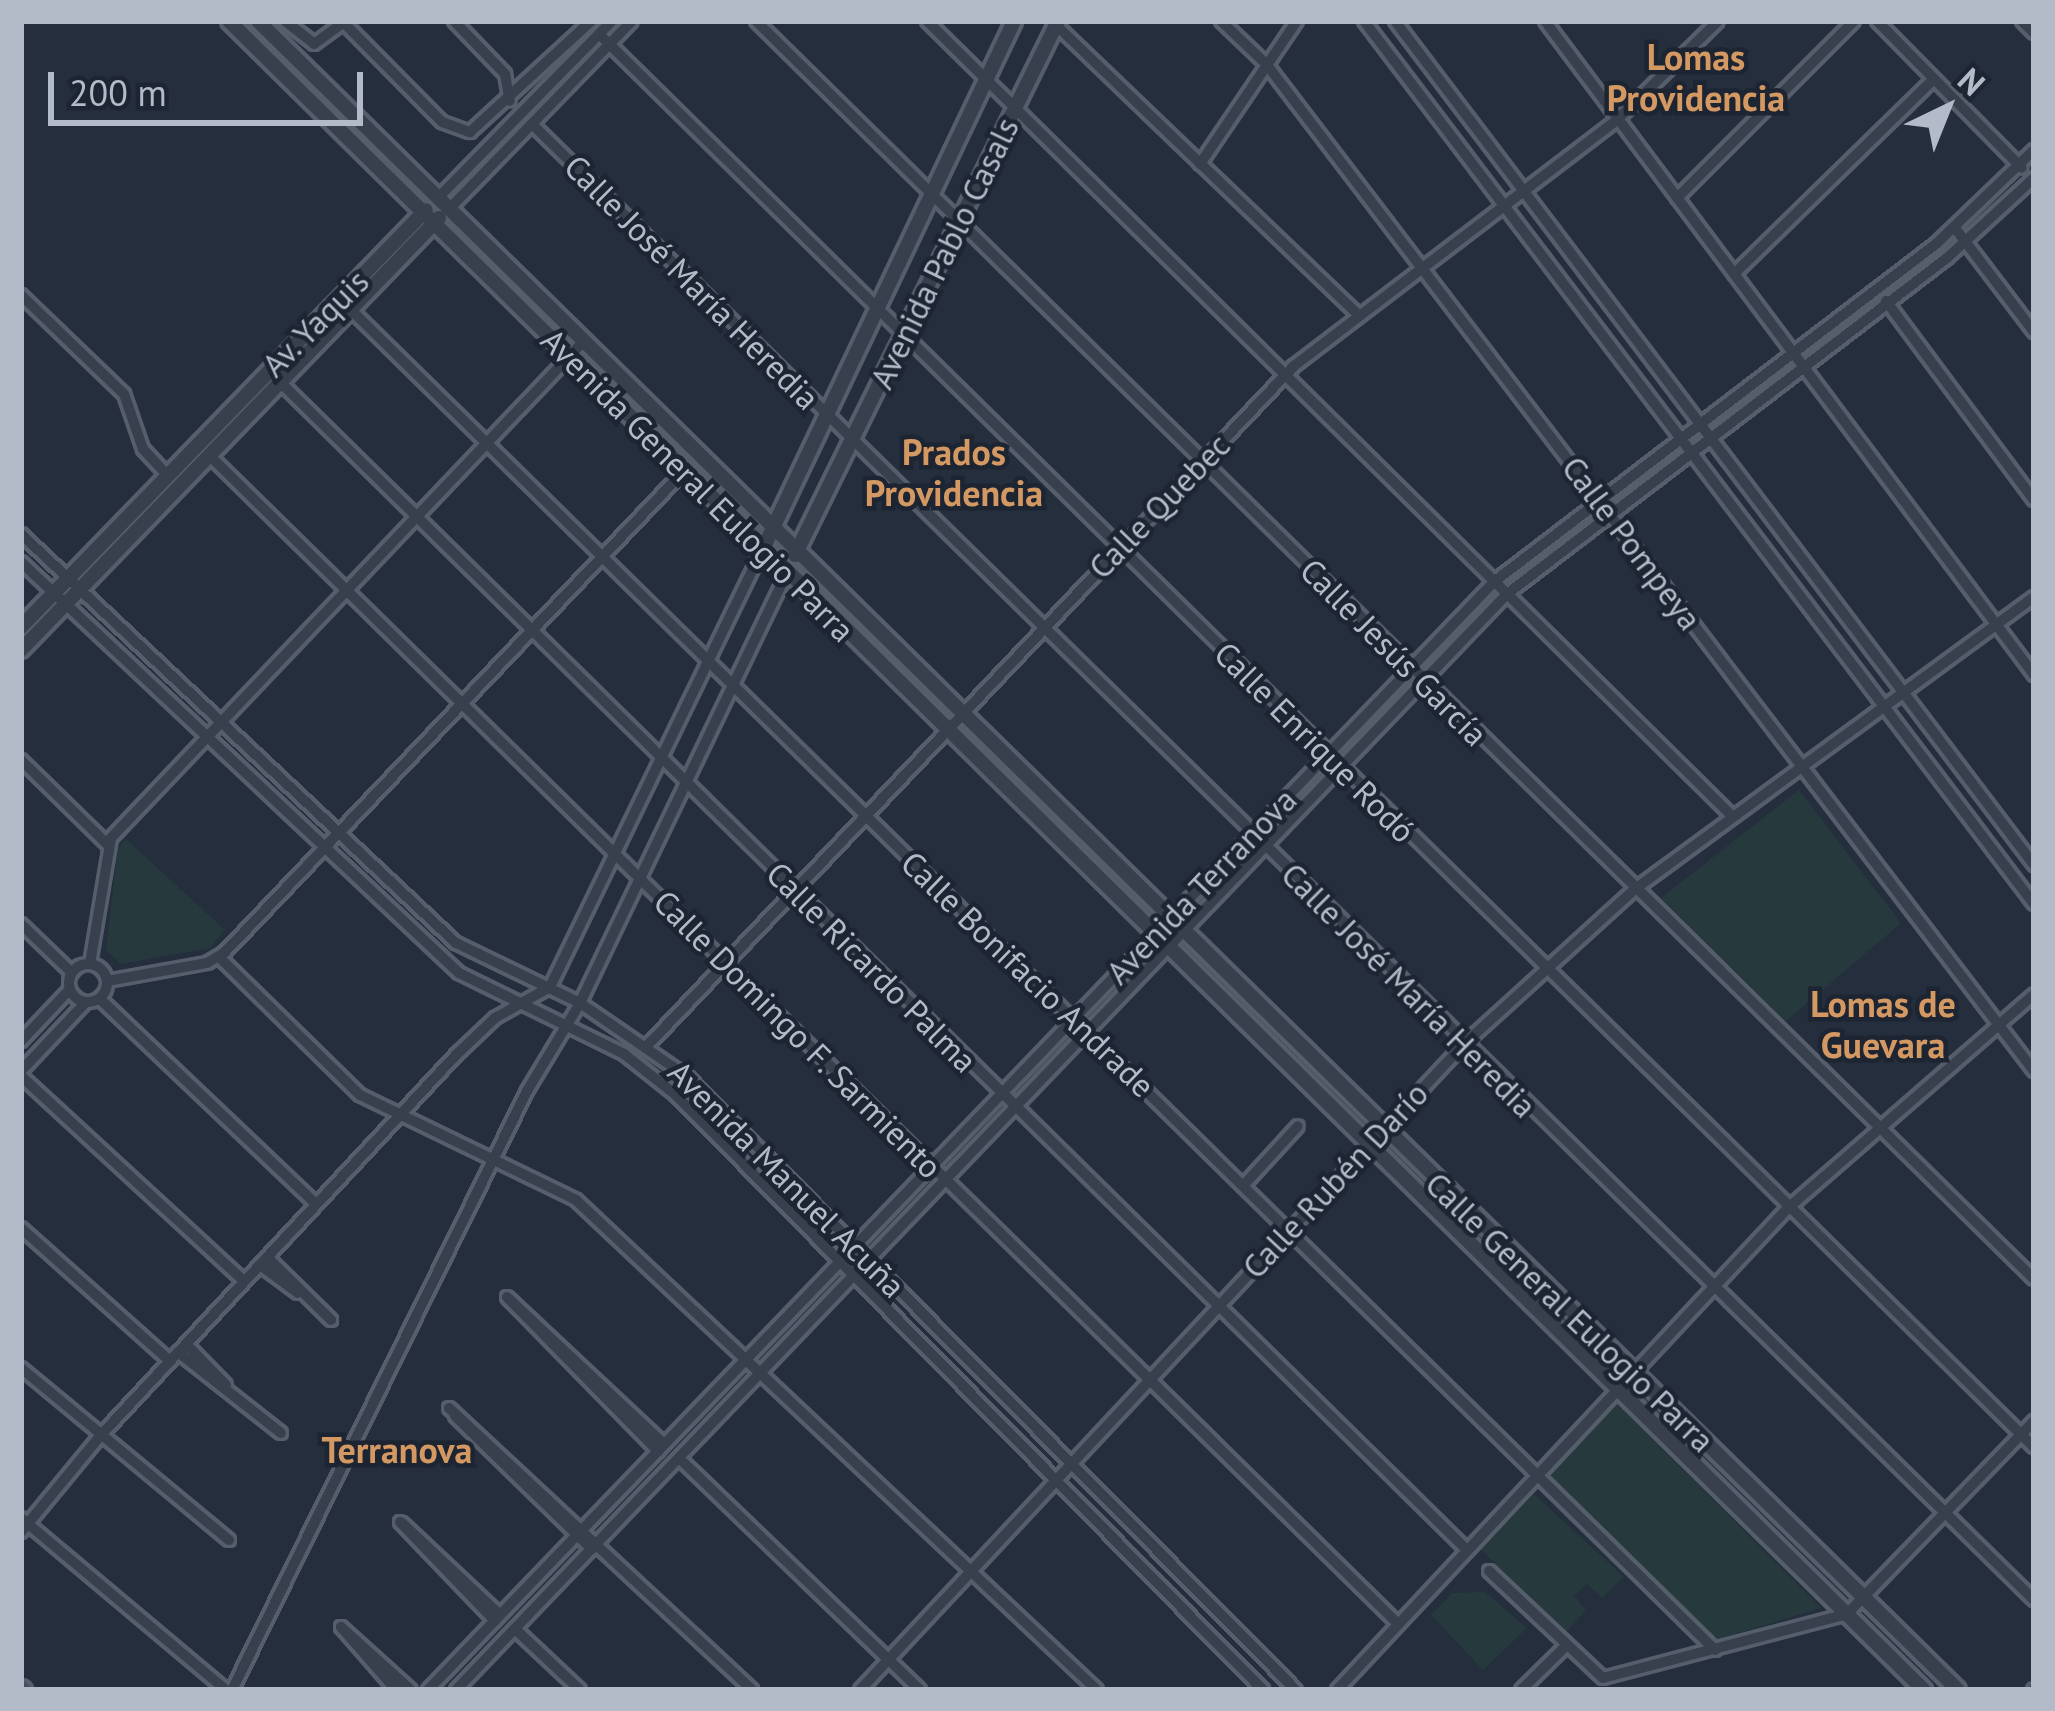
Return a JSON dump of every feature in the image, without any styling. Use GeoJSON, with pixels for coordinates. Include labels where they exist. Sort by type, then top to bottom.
{"type":"FeatureCollection","features":[{"type":"Feature","properties":{"kind":"street","name":"Avenida General Eulogio Parra"},"geometry":{"type":"LineString","coordinates":[[229,21],[1167,949]]}},
{"type":"Feature","properties":{"kind":"street","name":"Avenida General Eulogio Parra"},"geometry":{"type":"LineString","coordinates":[[258,21],[1184,932]]}},
{"type":"Feature","properties":{"kind":"street"},"geometry":{"type":"LineString","coordinates":[[285,21],[314,44],[345,22],[452,128],[478,129],[591,21]]}},
{"type":"Feature","properties":{"kind":"street"},"geometry":{"type":"LineString","coordinates":[[454,21],[505,74],[511,101]]}},
{"type":"Feature","properties":{"kind":"street"},"geometry":{"type":"LineString","coordinates":[[429,219],[612,21]]}},
{"type":"Feature","properties":{"kind":"street"},"geometry":{"type":"LineString","coordinates":[[444,203],[532,124],[632,21]]}},
{"type":"Feature","properties":{"kind":"street","name":"Calle Jesús García"},"geometry":{"type":"LineString","coordinates":[[756,21],[2034,1280]]}},
{"type":"Feature","properties":{"kind":"street"},"geometry":{"type":"LineString","coordinates":[[927,21],[1732,816]]}},
{"type":"Feature","properties":{"kind":"street","name":"Avenida Pablo Casals"},"geometry":{"type":"LineString","coordinates":[[550,987],[1014,21]]}},
{"type":"Feature","properties":{"kind":"street","name":"Calle Pompeya"},"geometry":{"type":"LineString","coordinates":[[1222,21],[1267,65],[2034,1071]]}},
{"type":"Feature","properties":{"kind":"street"},"geometry":{"type":"LineString","coordinates":[[1200,164],[1297,21]]}},
{"type":"Feature","properties":{"kind":"street"},"geometry":{"type":"LineString","coordinates":[[1364,21],[2034,904]]}},
{"type":"Feature","properties":{"kind":"street"},"geometry":{"type":"LineString","coordinates":[[1395,21],[2034,865]]}},
{"type":"Feature","properties":{"kind":"street","name":"Calle Quebec"},"geometry":{"type":"LineString","coordinates":[[648,1045],[1040,625],[1119,550],[1285,376],[1617,120],[1718,21]]}},
{"type":"Feature","properties":{"kind":"street"},"geometry":{"type":"LineString","coordinates":[[1677,198],[1854,21]]}},
{"type":"Feature","properties":{"kind":"street"},"geometry":{"type":"LineString","coordinates":[[1877,21],[2034,180]]}},
{"type":"Feature","properties":{"kind":"street"},"geometry":{"type":"LineString","coordinates":[[2022,21],[2034,33]]}},
{"type":"Feature","properties":{"kind":"street"},"geometry":{"type":"LineString","coordinates":[[1547,22],[2034,675]]}},
{"type":"Feature","properties":{"kind":"street"},"geometry":{"type":"LineString","coordinates":[[1057,23],[1360,316]]}},
{"type":"Feature","properties":{"kind":"street","name":"Avenida Pablo Casals"},"geometry":{"type":"LineString","coordinates":[[229,1690],[496,1157],[580,1003],[1057,23]]}},
{"type":"Feature","properties":{"kind":"street","name":"Calle Enrique Rodó"},"geometry":{"type":"LineString","coordinates":[[599,34],[1787,1209],[2034,1447]]}},
{"type":"Feature","properties":{"kind":"street"},"geometry":{"type":"LineString","coordinates":[[279,70],[293,56]]}},
{"type":"Feature","properties":{"kind":"street"},"geometry":{"type":"LineString","coordinates":[[505,74],[535,76]]}},
{"type":"Feature","properties":{"kind":"street"},"geometry":{"type":"LineString","coordinates":[[1734,274],[1934,79]]}},
{"type":"Feature","properties":{"kind":"street","name":"Calle José María Heredia"},"geometry":{"type":"LineString","coordinates":[[532,124],[1463,1044],[2034,1600]]}},
{"type":"Feature","properties":{"kind":"street","name":"Avenida Terranova"},"geometry":{"type":"LineString","coordinates":[[428,1690],[1495,581],[1955,228],[2034,150]]}},
{"type":"Feature","properties":{"kind":"street","name":"Avenida Terranova"},"geometry":{"type":"LineString","coordinates":[[456,1690],[1507,593],[1966,243],[2034,180]]}},
{"type":"Feature","properties":{"kind":"street","name":"Av. Yaquis"},"geometry":{"type":"LineString","coordinates":[[73,584],[167,475],[279,381],[345,304],[391,268],[429,219]]}},
{"type":"Feature","properties":{"kind":"street","name":"Av. Yaquis"},"geometry":{"type":"LineString","coordinates":[[21,627],[73,584],[429,219]]}},
{"type":"Feature","properties":{"kind":"street"},"geometry":{"type":"LineString","coordinates":[[1955,228],[2034,332]]}},
{"type":"Feature","properties":{"kind":"street"},"geometry":{"type":"LineString","coordinates":[[1877,289],[2034,500]]}},
{"type":"Feature","properties":{"kind":"street"},"geometry":{"type":"LineString","coordinates":[[21,295],[124,394],[142,449],[167,475]]}},
{"type":"Feature","properties":{"kind":"street","name":"Calle Bonifacio Andrade"},"geometry":{"type":"LineString","coordinates":[[345,304],[1715,1650]]}},
{"type":"Feature","properties":{"kind":"street"},"geometry":{"type":"LineString","coordinates":[[90,964],[107,844],[219,720],[584,340]]}},
{"type":"Feature","properties":{"kind":"street","name":"Calle Ricardo Palma"},"geometry":{"type":"LineString","coordinates":[[279,381],[1467,1550]]}},
{"type":"Feature","properties":{"kind":"street","name":"Calle Domingo F. Sarmiento"},"geometry":{"type":"LineString","coordinates":[[202,449],[1398,1624]]}},
{"type":"Feature","properties":{"kind":"street"},"geometry":{"type":"LineString","coordinates":[[107,981],[219,957],[684,471]]}},
{"type":"Feature","properties":{"kind":"street","name":"Avenida Manuel Acuña"},"geometry":{"type":"LineString","coordinates":[[21,534],[469,954],[550,987],[648,1045],[1296,1690]]}},
{"type":"Feature","properties":{"kind":"street","name":"Avenida Manuel Acuña"},"geometry":{"type":"LineString","coordinates":[[21,562],[459,973],[569,1024],[659,1080],[1263,1690]]}},
{"type":"Feature","properties":{"kind":"street","name":"Calle Rubén Darío"},"geometry":{"type":"LineString","coordinates":[[860,1690],[1463,1044],[1635,889],[1900,689],[2034,596]]}},
{"type":"Feature","properties":{"kind":"street","name":"Av. Yaquis"},"geometry":{"type":"LineString","coordinates":[[21,650],[59,598]]}},
{"type":"Feature","properties":{"kind":"street"},"geometry":{"type":"LineString","coordinates":[[21,760],[107,844]]}},
{"type":"Feature","properties":{"kind":"street"},"geometry":{"type":"LineString","coordinates":[[21,924],[71,973]]}},
{"type":"Feature","properties":{"kind":"street","name":"Calle General Eulogio Parra"},"geometry":{"type":"LineString","coordinates":[[1184,932],[1958,1690]]}},
{"type":"Feature","properties":{"kind":"street","name":"Calle General Eulogio Parra"},"geometry":{"type":"LineString","coordinates":[[1167,949],[1924,1690]]}},
{"type":"Feature","properties":{"kind":"street"},"geometry":{"type":"LineString","coordinates":[[219,957],[334,1074],[401,1114],[576,1200],[1097,1690]]}},
{"type":"Feature","properties":{"kind":"street"},"geometry":{"type":"LineString","coordinates":[[71,973],[90,964]]}},
{"type":"Feature","properties":{"kind":"street"},"geometry":{"type":"LineString","coordinates":[[90,964],[107,981]]}},
{"type":"Feature","properties":{"kind":"street"},"geometry":{"type":"LineString","coordinates":[[21,1040],[69,990],[71,973]]}},
{"type":"Feature","properties":{"kind":"street"},"geometry":{"type":"LineString","coordinates":[[100,999],[107,981]]}},
{"type":"Feature","properties":{"kind":"street"},"geometry":{"type":"LineString","coordinates":[[229,1690],[23,1524],[482,1028],[550,987]]}},
{"type":"Feature","properties":{"kind":"street"},"geometry":{"type":"LineString","coordinates":[[69,990],[85,1003]]}},
{"type":"Feature","properties":{"kind":"street"},"geometry":{"type":"LineString","coordinates":[[1337,1690],[1787,1209],[2034,994]]}},
{"type":"Feature","properties":{"kind":"street"},"geometry":{"type":"LineString","coordinates":[[100,999],[85,1003],[21,1074],[244,1281]]}},
{"type":"Feature","properties":{"kind":"street"},"geometry":{"type":"LineString","coordinates":[[100,999],[316,1204]]}},
{"type":"Feature","properties":{"kind":"street"},"geometry":{"type":"LineString","coordinates":[[1243,1186],[1298,1126]]}},
{"type":"Feature","properties":{"kind":"street"},"geometry":{"type":"LineString","coordinates":[[21,1228],[281,1432]]}},
{"type":"Feature","properties":{"kind":"street"},"geometry":{"type":"LineString","coordinates":[[263,1261],[332,1320]]}},
{"type":"Feature","properties":{"kind":"street"},"geometry":{"type":"LineString","coordinates":[[606,1394],[507,1298],[661,1447]]}},
{"type":"Feature","properties":{"kind":"street"},"geometry":{"type":"LineString","coordinates":[[21,1368],[229,1540]]}},
{"type":"Feature","properties":{"kind":"street"},"geometry":{"type":"LineString","coordinates":[[580,1532],[449,1408],[752,1690]]}},
{"type":"Feature","properties":{"kind":"street"},"geometry":{"type":"LineString","coordinates":[[1489,1571],[1603,1678],[1847,1614],[1866,1600],[2034,1421]]}},
{"type":"Feature","properties":{"kind":"street"},"geometry":{"type":"LineString","coordinates":[[680,1459],[920,1690]]}},
{"type":"Feature","properties":{"kind":"street"},"geometry":{"type":"LineString","coordinates":[[475,1596],[400,1522],[498,1618]]}},
{"type":"Feature","properties":{"kind":"street"},"geometry":{"type":"LineString","coordinates":[[515,1629],[580,1690]]}},
{"type":"Feature","properties":{"kind":"street"},"geometry":{"type":"LineString","coordinates":[[1521,1690],[1566,1646]]}},
{"type":"Feature","properties":{"kind":"street"},"geometry":{"type":"LineString","coordinates":[[396,1690],[376,1664],[411,1690]]}},
{"type":"Feature","properties":{"kind":"green space"},"geometry":{"type":"Polygon","coordinates":[[[1799,790],[1901,923],[1786,1021],[1661,898],[1799,790]]]}},
{"type":"Feature","properties":{"kind":"green space"},"geometry":{"type":"Polygon","coordinates":[[[126,839],[225,930],[210,948],[121,964],[106,950],[118,848],[126,839]]]}},
{"type":"Feature","properties":{"kind":"green space"},"geometry":{"type":"Polygon","coordinates":[[[1614,1401],[1821,1608],[1715,1640],[1546,1475],[1614,1401]]]}},
{"type":"Feature","properties":{"kind":"green space"},"geometry":{"type":"Polygon","coordinates":[[[1534,1494],[1624,1577],[1602,1598],[1587,1584],[1574,1596],[1586,1610],[1567,1631],[1481,1550],[1534,1494]]]}},
{"type":"Feature","properties":{"kind":"green space"},"geometry":{"type":"Polygon","coordinates":[[[1485,1592],[1527,1628],[1483,1670],[1431,1615],[1452,1593],[1485,1592]]]}},
{"type":"Feature","properties":{"kind":"district","name":"Lomas Providencia"},"geometry":{"type":"Point","coordinates":[1696,76]}},
{"type":"Feature","properties":{"kind":"district","name":"Prados Providencia"},"geometry":{"type":"Point","coordinates":[954,472]}},
{"type":"Feature","properties":{"kind":"district","name":"Lomas de Guevara"},"geometry":{"type":"Point","coordinates":[1883,1024]}},
{"type":"Feature","properties":{"kind":"district","name":"Terranova"},"geometry":{"type":"Point","coordinates":[397,1450]}}]}
